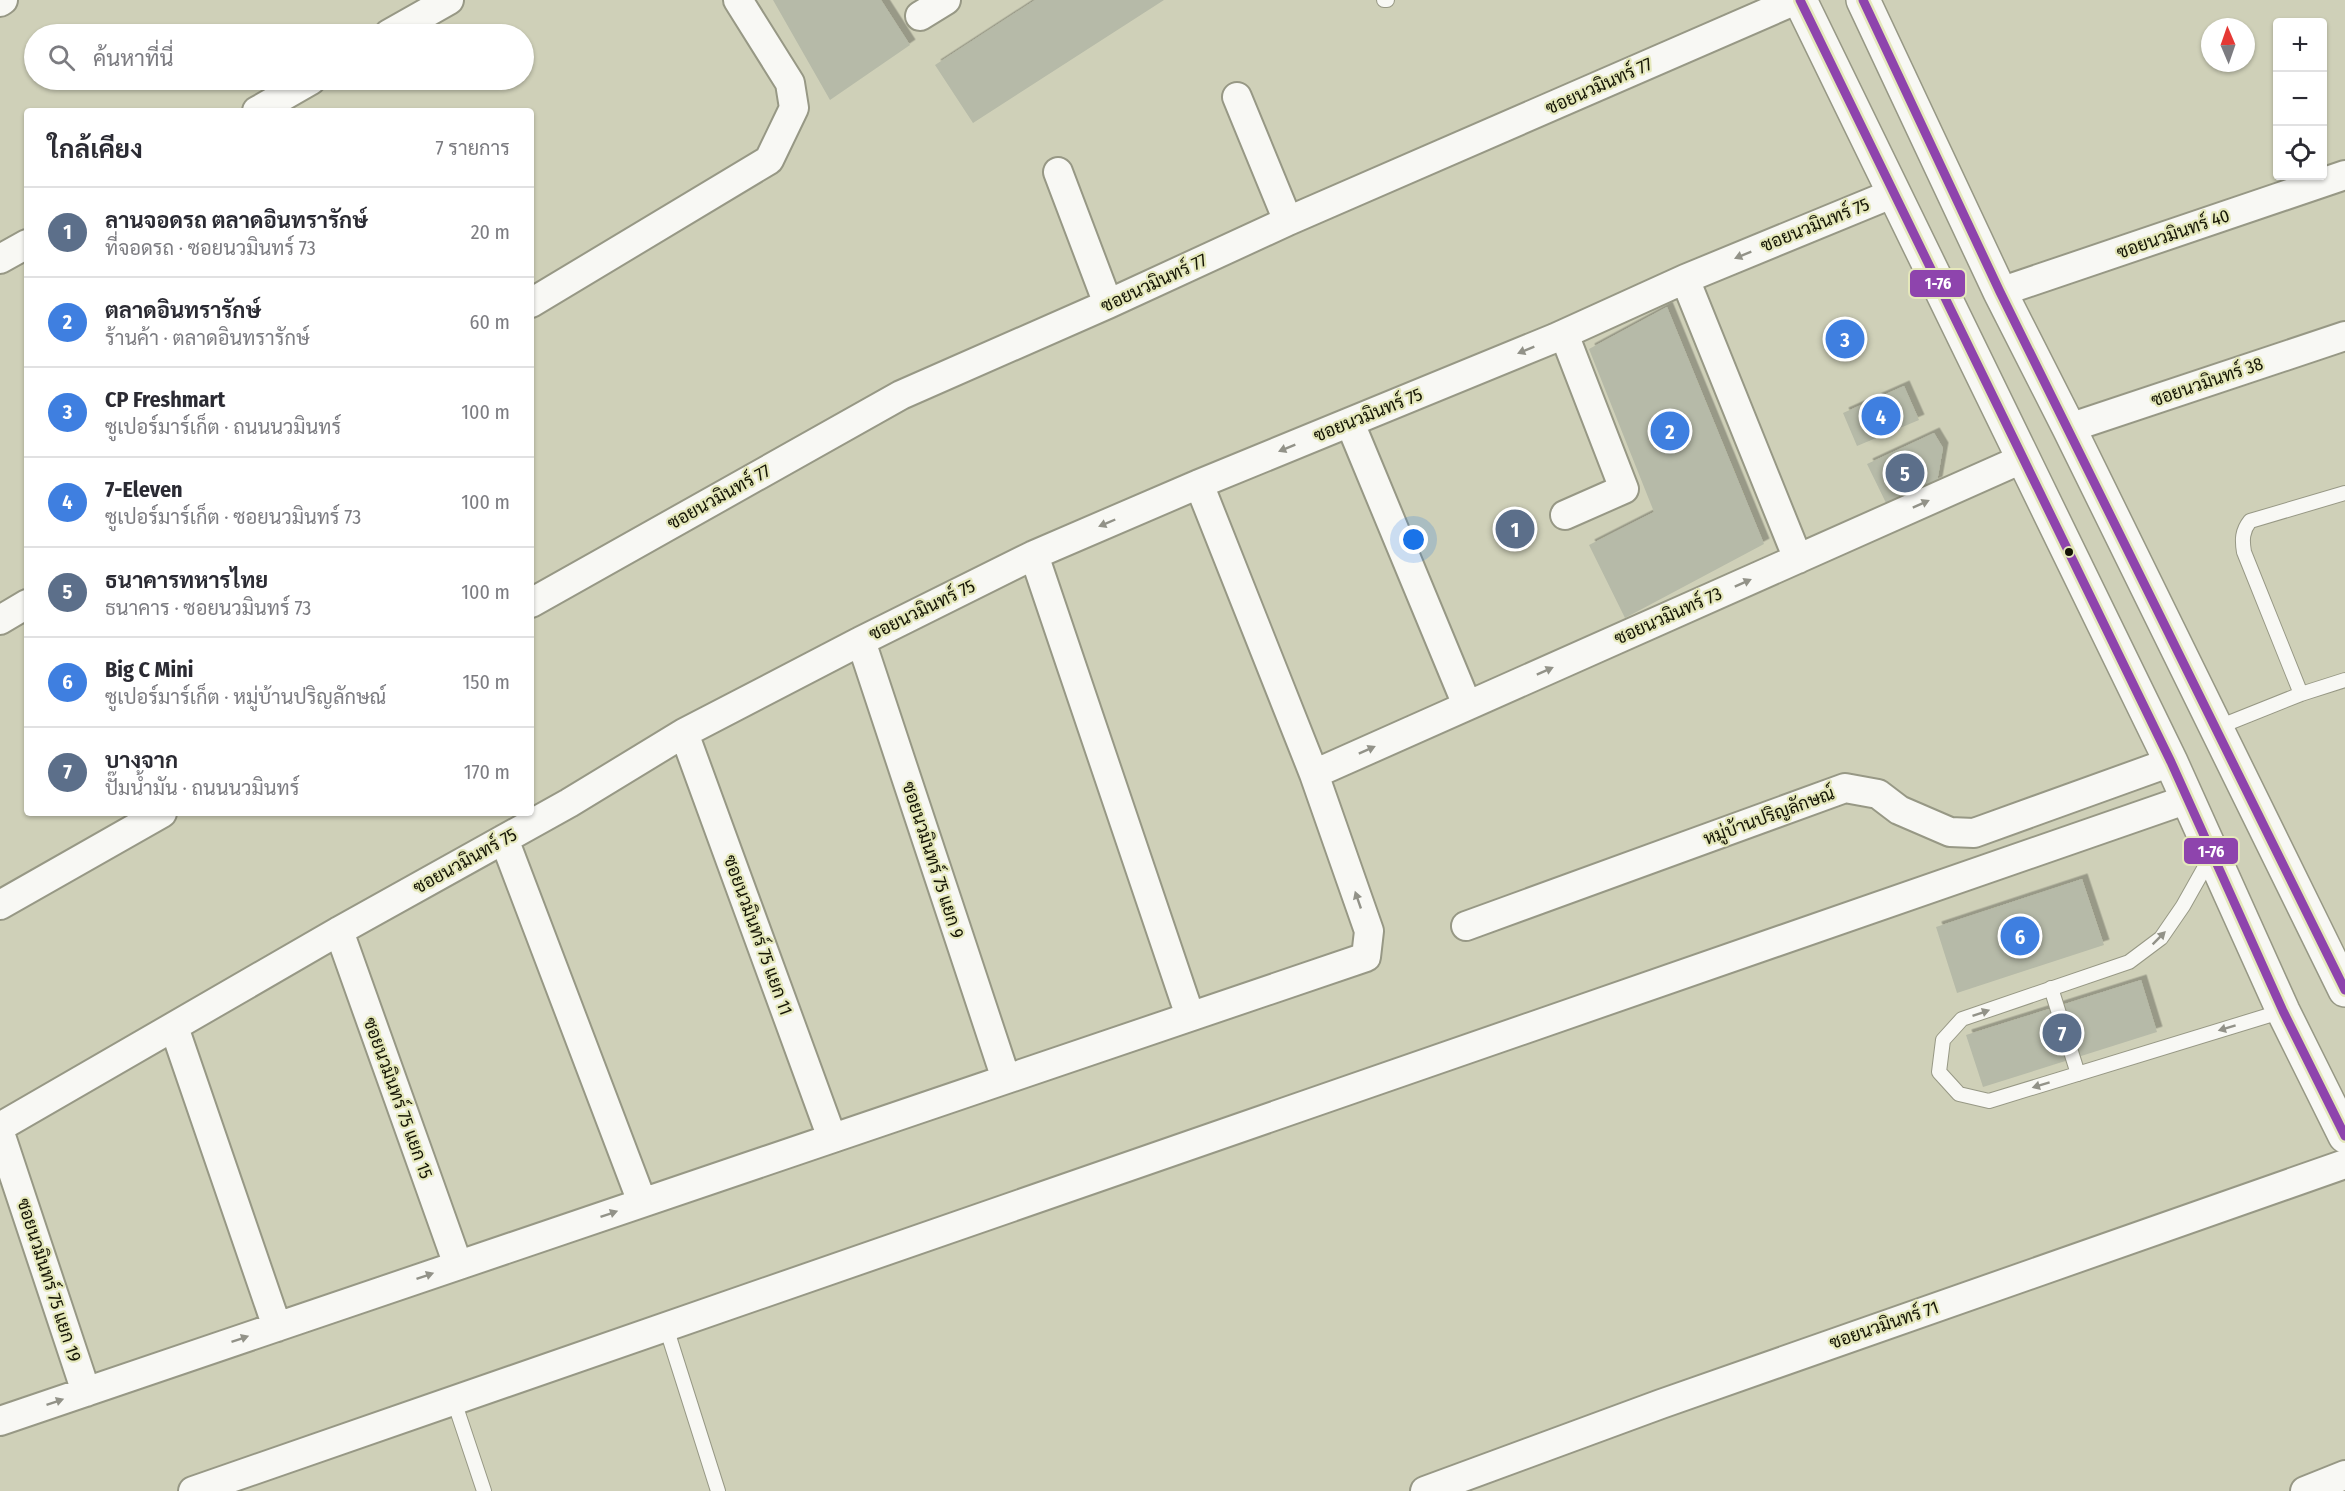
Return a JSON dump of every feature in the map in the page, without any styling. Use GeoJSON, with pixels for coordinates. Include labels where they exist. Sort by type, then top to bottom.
{"type":"FeatureCollection","features":[{"type":"Feature","properties":{"kind":"main road"},"geometry":{"type":"LineString","coordinates":[[1798,0],[2171,762],[2283,1011],[2345,1136]]}},
{"type":"Feature","properties":{"kind":"main road"},"geometry":{"type":"LineString","coordinates":[[1863,0],[2000,292],[2345,990]]}},
{"type":"Feature","properties":{"kind":"street"},"geometry":{"type":"LineString","coordinates":[[407,24],[449,0]]}},
{"type":"Feature","properties":{"kind":"street"},"geometry":{"type":"LineString","coordinates":[[534,301],[769,160],[795,108],[790,83],[738,0]]}},
{"type":"Feature","properties":{"kind":"street"},"geometry":{"type":"LineString","coordinates":[[920,16],[946,0]]}},
{"type":"Feature","properties":{"kind":"street","name":"ซอยนวมินทร์ 77"},"geometry":{"type":"LineString","coordinates":[[534,601],[901,395],[1108,304],[1288,221],[1798,0]]}},
{"type":"Feature","properties":{"kind":"street"},"geometry":{"type":"LineString","coordinates":[[262,108],[294,90]]}},
{"type":"Feature","properties":{"kind":"street"},"geometry":{"type":"LineString","coordinates":[[1238,98],[1288,221]]}},
{"type":"Feature","properties":{"kind":"street"},"geometry":{"type":"LineString","coordinates":[[1058,172],[1108,304]]}},
{"type":"Feature","properties":{"kind":"street","name":"ซอยนวมินทร์ 40"},"geometry":{"type":"LineString","coordinates":[[2000,292],[2345,175]]}},
{"type":"Feature","properties":{"kind":"street","name":"ซอยนวมินทร์ 75"},"geometry":{"type":"LineString","coordinates":[[0,1127],[339,931],[569,803],[684,733],[1034,555],[1199,484],[1564,334],[1684,279],[1894,193]]}},
{"type":"Feature","properties":{"kind":"street"},"geometry":{"type":"LineString","coordinates":[[0,259],[24,246]]}},
{"type":"Feature","properties":{"kind":"street"},"geometry":{"type":"LineString","coordinates":[[1684,279],[1798,559]]}},
{"type":"Feature","properties":{"kind":"street"},"geometry":{"type":"LineString","coordinates":[[1564,334],[1624,489],[1565,514]]}},
{"type":"Feature","properties":{"kind":"street","name":"ซอยนวมินทร์ 38"},"geometry":{"type":"LineString","coordinates":[[2069,428],[2345,336]]}},
{"type":"Feature","properties":{"kind":"street"},"geometry":{"type":"LineString","coordinates":[[1350,423],[1467,705]]}},
{"type":"Feature","properties":{"kind":"street","name":"ซอยนวมินทร์ 73"},"geometry":{"type":"LineString","coordinates":[[1314,774],[2022,459]]}},
{"type":"Feature","properties":{"kind":"street"},"geometry":{"type":"LineString","coordinates":[[0,1421],[1366,957],[1369,930],[1314,774],[1199,484]]}},
{"type":"Feature","properties":{"kind":"street"},"geometry":{"type":"LineString","coordinates":[[1034,555],[1190,1016]]}},
{"type":"Feature","properties":{"kind":"street"},"geometry":{"type":"LineString","coordinates":[[0,620],[24,606]]}},
{"type":"Feature","properties":{"kind":"street","name":"ซอยนวมินทร์ 75 แยก 9"},"geometry":{"type":"LineString","coordinates":[[861,641],[1006,1079]]}},
{"type":"Feature","properties":{"kind":"street","name":"ซอยนวมินทร์ 75 แยก 11"},"geometry":{"type":"LineString","coordinates":[[684,733],[831,1138]]}},
{"type":"Feature","properties":{"kind":"street","name":"หมู่บ้านปริญลักษณ์"},"geometry":{"type":"LineString","coordinates":[[1466,926],[1845,788],[1878,794],[1899,810],[1950,832],[1974,833],[2171,762]]}},
{"type":"Feature","properties":{"kind":"street"},"geometry":{"type":"LineString","coordinates":[[194,1491],[2188,799]]}},
{"type":"Feature","properties":{"kind":"street"},"geometry":{"type":"LineString","coordinates":[[0,905],[157,816]]}},
{"type":"Feature","properties":{"kind":"street"},"geometry":{"type":"LineString","coordinates":[[504,839],[642,1202]]}},
{"type":"Feature","properties":{"kind":"street","name":"ซอยนวมินทร์ 75 แยก 15"},"geometry":{"type":"LineString","coordinates":[[339,931],[458,1265]]}},
{"type":"Feature","properties":{"kind":"street"},"geometry":{"type":"LineString","coordinates":[[174,1027],[277,1326]]}},
{"type":"Feature","properties":{"kind":"street","name":"ซอยนวมินทร์ 75 แยก 19"},"geometry":{"type":"LineString","coordinates":[[0,1133],[86,1392]]}},
{"type":"Feature","properties":{"kind":"street","name":"ซอยนวมินทร์ 71"},"geometry":{"type":"LineString","coordinates":[[1425,1491],[1661,1404],[2345,1164]]}},
{"type":"Feature","properties":{"kind":"street"},"geometry":{"type":"LineString","coordinates":[[2305,1491],[2345,1475]]}},
{"type":"Feature","properties":{"kind":"lane"},"geometry":{"type":"LineString","coordinates":[[2301,694],[2244,552],[2243,533],[2250,521],[2345,493]]}},
{"type":"Feature","properties":{"kind":"lane"},"geometry":{"type":"LineString","coordinates":[[2216,728],[2301,694],[2345,680]]}},
{"type":"Feature","properties":{"kind":"lane"},"geometry":{"type":"LineString","coordinates":[[2213,854],[2183,906],[2161,938],[2129,962],[1962,1019],[1943,1040],[1939,1072],[1959,1094],[1989,1101],[2283,1011]]}},
{"type":"Feature","properties":{"kind":"lane"},"geometry":{"type":"LineString","coordinates":[[2051,988],[2078,1074]]}},
{"type":"Feature","properties":{"kind":"lane"},"geometry":{"type":"LineString","coordinates":[[666,1327],[718,1491]]}},
{"type":"Feature","properties":{"kind":"lane"},"geometry":{"type":"LineString","coordinates":[[454,1401],[484,1491]]}},
{"type":"Feature","properties":{"kind":"building"},"geometry":{"type":"Polygon","coordinates":[[[773,0],[881,0],[910,45],[830,100],[773,0]]]}},
{"type":"Feature","properties":{"kind":"building"},"geometry":{"type":"Polygon","coordinates":[[[1035,0],[1164,0],[973,123],[935,65],[1035,0]]]}},
{"type":"Feature","properties":{"kind":"building"},"geometry":{"type":"Polygon","coordinates":[[[1667,307],[1764,544],[1625,618],[1589,545],[1654,512],[1589,349],[1667,307]]]}},
{"type":"Feature","properties":{"kind":"building"},"geometry":{"type":"Polygon","coordinates":[[[1904,386],[1919,420],[1857,446],[1843,413],[1904,386]]]}},
{"type":"Feature","properties":{"kind":"building"},"geometry":{"type":"Polygon","coordinates":[[[1934,433],[1943,448],[1937,482],[1887,505],[1867,464],[1934,433]]]}},
{"type":"Feature","properties":{"kind":"building"},"geometry":{"type":"Polygon","coordinates":[[[2082,879],[2104,945],[1957,993],[1936,927],[2082,879]]]}},
{"type":"Feature","properties":{"kind":"building"},"geometry":{"type":"Polygon","coordinates":[[[2141,980],[2157,1032],[1983,1087],[1966,1035],[2141,980]]]}},
{"type":"Feature","properties":{"kind":"transit line","name":"1-76"},"geometry":{"type":"LineString","coordinates":[[1800,0],[2171,762],[2283,1011],[2345,1136]]}},
{"type":"Feature","properties":{"kind":"transit line","name":"1-76"},"geometry":{"type":"LineString","coordinates":[[1863,0],[2000,292],[2345,990]]}},
{"type":"Feature","properties":{"kind":"place","name":"CP Freshmart"},"geometry":{"type":"Point","coordinates":[1845,339]}},
{"type":"Feature","properties":{"kind":"place","name":"7-Eleven"},"geometry":{"type":"Point","coordinates":[1881,416]}},
{"type":"Feature","properties":{"kind":"place","name":"ตลาดอินทรารักษ์"},"geometry":{"type":"Point","coordinates":[1670,431]}},
{"type":"Feature","properties":{"kind":"place","name":"ธนาคารทหารไทย"},"geometry":{"type":"Point","coordinates":[1905,473]}},
{"type":"Feature","properties":{"kind":"place","name":"ลานจอดรถ ตลาดอินทรารักษ์"},"geometry":{"type":"Point","coordinates":[1515,529]}},
{"type":"Feature","properties":{"kind":"place","name":"Big C Mini"},"geometry":{"type":"Point","coordinates":[2020,936]}},
{"type":"Feature","properties":{"kind":"place","name":"บางจาก"},"geometry":{"type":"Point","coordinates":[2062,1033]}}]}
